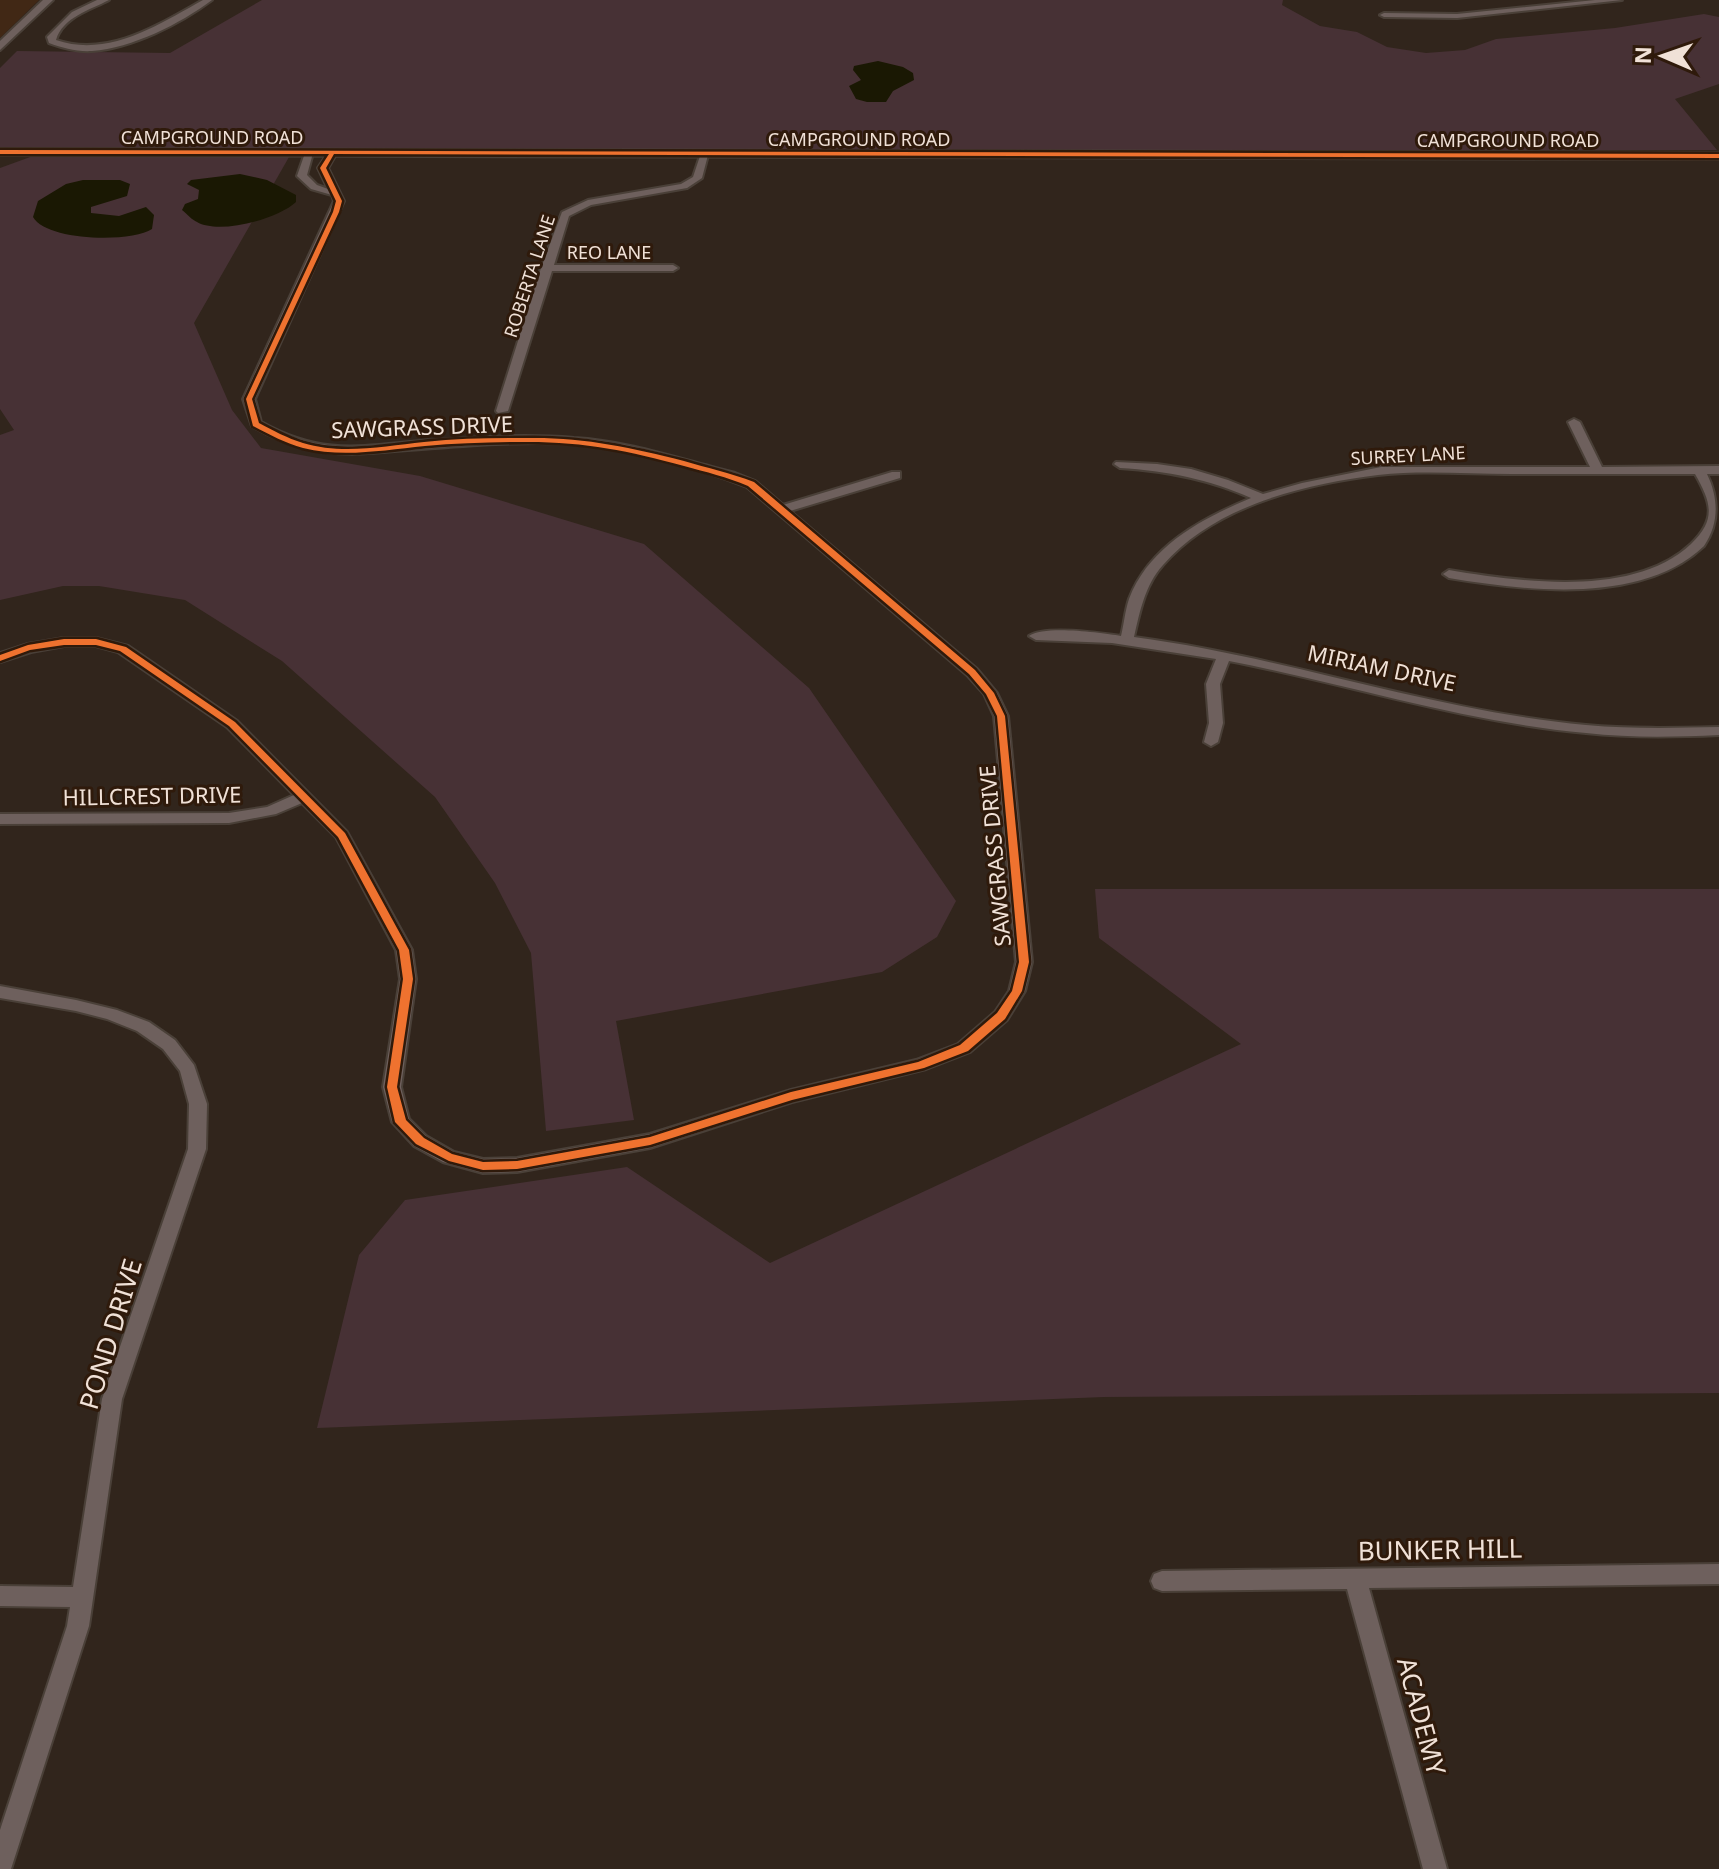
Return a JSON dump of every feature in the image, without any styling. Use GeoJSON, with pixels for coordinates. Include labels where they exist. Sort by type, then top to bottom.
{"type":"FeatureCollection","features":[{"type":"Feature","properties":{"kind":"street"},"geometry":{"type":"LineString","coordinates":[[0,47],[48,0]]}},
{"type":"Feature","properties":{"kind":"street"},"geometry":{"type":"LineString","coordinates":[[105,0],[78,9],[55,31],[52,41],[76,47],[116,45],[208,0]]}},
{"type":"Feature","properties":{"kind":"street"},"geometry":{"type":"LineString","coordinates":[[1384,15],[1457,16],[1618,0]]}},
{"type":"Feature","properties":{"kind":"street","name":"CAMPGROUND ROAD"},"geometry":{"type":"LineString","coordinates":[[0,152],[1719,156]]}},
{"type":"Feature","properties":{"kind":"street"},"geometry":{"type":"LineString","coordinates":[[304,179],[303,167],[309,153]]}},
{"type":"Feature","properties":{"kind":"street"},"geometry":{"type":"LineString","coordinates":[[304,179],[333,193],[334,189],[323,168],[332,154]]}},
{"type":"Feature","properties":{"kind":"street","name":"ROBERTA LANE"},"geometry":{"type":"LineString","coordinates":[[502,411],[565,214],[588,203],[684,186],[697,178],[704,155]]}},
{"type":"Feature","properties":{"kind":"street"},"geometry":{"type":"LineString","coordinates":[[304,179],[326,176]]}},
{"type":"Feature","properties":{"kind":"street","name":"SAWGRASS DRIVE"},"geometry":{"type":"LineString","coordinates":[[0,658],[28,648],[64,642],[96,642],[123,649],[232,724],[342,835],[404,950],[408,979],[392,1087],[401,1122],[420,1141],[449,1157],[483,1166],[517,1165],[650,1141],[791,1096],[920,1065],[964,1048],[1001,1016],[1017,991],[1024,962],[1001,716],[990,693],[972,672],[751,484],[731,476],[593,444],[450,442],[386,451],[337,452],[290,443],[256,424],[249,399],[336,212],[339,201],[333,193]]}},
{"type":"Feature","properties":{"kind":"street","name":"REO LANE"},"geometry":{"type":"LineString","coordinates":[[546,268],[673,268]]}},
{"type":"Feature","properties":{"kind":"street"},"geometry":{"type":"LineString","coordinates":[[1574,422],[1597,469]]}},
{"type":"Feature","properties":{"kind":"street"},"geometry":{"type":"LineString","coordinates":[[1120,464],[1157,466],[1208,475],[1259,497]]}},
{"type":"Feature","properties":{"kind":"street","name":"SURREY LANE"},"geometry":{"type":"LineString","coordinates":[[1127,639],[1134,602],[1153,569],[1171,549],[1195,529],[1259,497],[1340,477],[1381,471],[1719,470]]}},
{"type":"Feature","properties":{"kind":"street"},"geometry":{"type":"LineString","coordinates":[[1449,574],[1486,581],[1570,586],[1619,580],[1683,559],[1699,545],[1711,528],[1716,512],[1700,471]]}},
{"type":"Feature","properties":{"kind":"street"},"geometry":{"type":"LineString","coordinates":[[781,510],[896,475]]}},
{"type":"Feature","properties":{"kind":"street","name":"MIRIAM DRIVE"},"geometry":{"type":"LineString","coordinates":[[1036,636],[1127,639],[1224,655],[1480,711],[1576,728],[1661,733],[1719,731]]}},
{"type":"Feature","properties":{"kind":"street"},"geometry":{"type":"LineString","coordinates":[[1211,742],[1216,723],[1213,684],[1224,655]]}},
{"type":"Feature","properties":{"kind":"street","name":"HILLCREST DRIVE"},"geometry":{"type":"LineString","coordinates":[[0,819],[229,818],[271,811],[302,797]]}},
{"type":"Feature","properties":{"kind":"street","name":"POND DRIVE"},"geometry":{"type":"LineString","coordinates":[[0,992],[108,1012],[168,1041],[185,1059],[197,1087],[202,1118],[197,1149],[112,1399],[78,1626],[0,1867]]}},
{"type":"Feature","properties":{"kind":"street","name":"BUNKER HILL"},"geometry":{"type":"LineString","coordinates":[[1162,1581],[1719,1574]]}},
{"type":"Feature","properties":{"kind":"street","name":"ACADEMY"},"geometry":{"type":"LineString","coordinates":[[1355,1578],[1435,1869]]}},
{"type":"Feature","properties":{"kind":"street"},"geometry":{"type":"LineString","coordinates":[[0,1596],[83,1597]]}},
{"type":"Feature","properties":{"kind":"shaded area"},"geometry":{"type":"Polygon","coordinates":[[[0,0],[39,0],[0,38],[0,0]]]}},
{"type":"Feature","properties":{"kind":"shaded area"},"geometry":{"type":"Polygon","coordinates":[[[262,0],[1283,0],[1282,5],[1320,26],[1357,32],[1387,47],[1426,53],[1465,50],[1496,39],[1615,28],[1704,14],[1719,17],[1719,84],[1675,99],[1717,150],[293,150],[194,323],[232,410],[261,448],[420,476],[644,544],[809,688],[956,901],[937,937],[882,972],[616,1021],[634,1120],[546,1131],[531,953],[495,883],[435,797],[282,661],[185,600],[99,586],[63,586],[0,600],[0,435],[14,430],[0,409],[0,168],[33,156],[0,155],[0,68],[17,51],[170,53],[262,0]]]}},
{"type":"Feature","properties":{"kind":"shaded area"},"geometry":{"type":"Polygon","coordinates":[[[878,61],[903,67],[913,73],[914,80],[893,91],[886,102],[856,99],[849,86],[861,80],[853,70],[854,66],[878,61]]]}},
{"type":"Feature","properties":{"kind":"shaded area"},"geometry":{"type":"Polygon","coordinates":[[[240,174],[267,180],[296,195],[296,202],[263,219],[219,227],[195,221],[182,210],[185,204],[198,199],[199,190],[187,184],[191,180],[240,174]]]}},
{"type":"Feature","properties":{"kind":"shaded area"},"geometry":{"type":"Polygon","coordinates":[[[83,180],[120,180],[130,184],[127,196],[91,207],[91,213],[119,216],[146,207],[154,215],[152,229],[126,236],[90,237],[54,231],[33,217],[38,201],[66,184],[83,180]]]}},
{"type":"Feature","properties":{"kind":"shaded area"},"geometry":{"type":"Polygon","coordinates":[[[1095,889],[1719,889],[1719,1393],[1104,1397],[317,1428],[359,1255],[405,1200],[627,1167],[770,1263],[1241,1044],[1099,938],[1095,889]]]}},
{"type":"Feature","properties":{"kind":"cycle path"},"geometry":{"type":"LineString","coordinates":[[0,152],[1719,156]]}},
{"type":"Feature","properties":{"kind":"cycle path"},"geometry":{"type":"LineString","coordinates":[[0,658],[28,648],[64,642],[96,642],[123,649],[232,724],[342,835],[404,950],[408,979],[392,1087],[401,1122],[420,1141],[449,1157],[483,1166],[517,1165],[650,1141],[791,1096],[920,1065],[964,1048],[1001,1016],[1017,991],[1024,962],[1001,716],[990,693],[972,672],[751,484],[731,476],[593,443],[498,440],[352,451],[328,450],[281,438],[256,424],[249,399],[336,212],[339,201],[323,168],[332,154]]}}]}
